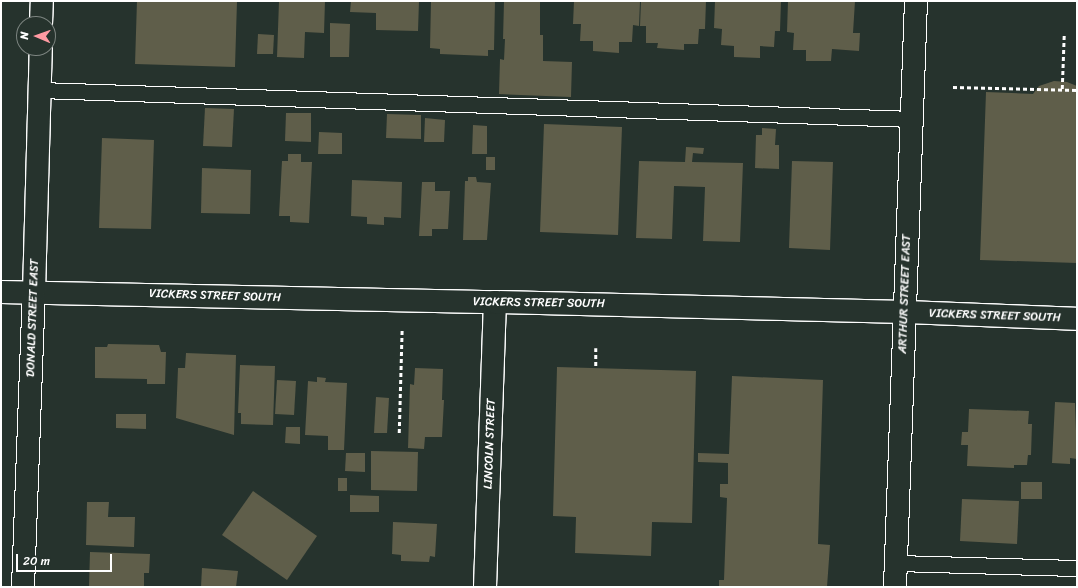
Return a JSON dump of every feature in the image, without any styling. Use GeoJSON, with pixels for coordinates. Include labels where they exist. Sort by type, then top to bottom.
{"type":"FeatureCollection","features":[{"type":"Feature","properties":{"kind":"street"},"geometry":{"type":"LineString","coordinates":[[42,1],[42,16]]}},
{"type":"Feature","properties":{"kind":"street","name":"ARTHUR STREET EAST"},"geometry":{"type":"LineString","coordinates":[[895,587],[916,1]]}},
{"type":"Feature","properties":{"kind":"street","name":"DONALD STREET EAST"},"geometry":{"type":"LineString","coordinates":[[23,587],[34,292],[41,56]]}},
{"type":"Feature","properties":{"kind":"street","name":"VICKERS STREET SOUTH"},"geometry":{"type":"LineString","coordinates":[[1,292],[905,312],[1077,319]]}},
{"type":"Feature","properties":{"kind":"street","name":"LINCOLN STREET"},"geometry":{"type":"LineString","coordinates":[[485,587],[495,302]]}},
{"type":"Feature","properties":{"kind":"lane"},"geometry":{"type":"LineString","coordinates":[[39,90],[912,119]]}},
{"type":"Feature","properties":{"kind":"lane"},"geometry":{"type":"LineString","coordinates":[[896,563],[1077,568]]}},
{"type":"Feature","properties":{"kind":"path"},"geometry":{"type":"LineString","coordinates":[[1062,90],[1064,34]]}},
{"type":"Feature","properties":{"kind":"path"},"geometry":{"type":"LineString","coordinates":[[953,87],[1077,90]]}},
{"type":"Feature","properties":{"kind":"path"},"geometry":{"type":"LineString","coordinates":[[398,433],[403,300]]}},
{"type":"Feature","properties":{"kind":"path"},"geometry":{"type":"LineString","coordinates":[[596,348],[596,366]]}},
{"type":"Feature","properties":{"kind":"building"},"geometry":{"type":"Polygon","coordinates":[[[137,1],[237,1],[235,67],[135,64],[137,1]]]}},
{"type":"Feature","properties":{"kind":"building"},"geometry":{"type":"Polygon","coordinates":[[[279,1],[325,1],[324,33],[305,32],[304,58],[277,57],[279,1]]]}},
{"type":"Feature","properties":{"kind":"building"},"geometry":{"type":"Polygon","coordinates":[[[351,1],[419,1],[418,31],[376,30],[376,13],[350,12],[351,1]]]}},
{"type":"Feature","properties":{"kind":"building"},"geometry":{"type":"Polygon","coordinates":[[[431,1],[495,1],[494,50],[488,50],[488,56],[440,54],[440,49],[430,48],[431,1]]]}},
{"type":"Feature","properties":{"kind":"building"},"geometry":{"type":"Polygon","coordinates":[[[504,1],[540,1],[540,35],[543,35],[543,61],[572,62],[571,97],[499,94],[500,59],[504,60],[504,1]]]}},
{"type":"Feature","properties":{"kind":"building"},"geometry":{"type":"Polygon","coordinates":[[[574,1],[640,1],[639,26],[633,25],[632,42],[619,42],[619,53],[593,51],[593,41],[580,41],[581,24],[573,24],[574,1]]]}},
{"type":"Feature","properties":{"kind":"building"},"geometry":{"type":"Polygon","coordinates":[[[641,1],[706,1],[705,29],[699,29],[698,44],[684,44],[684,50],[657,48],[658,43],[646,43],[646,26],[640,26],[641,1]]]}},
{"type":"Feature","properties":{"kind":"building"},"geometry":{"type":"Polygon","coordinates":[[[715,1],[781,1],[780,31],[775,31],[774,47],[760,46],[760,58],[734,57],[734,46],[721,45],[722,29],[714,28],[715,1]]]}},
{"type":"Feature","properties":{"kind":"building"},"geometry":{"type":"Polygon","coordinates":[[[788,1],[855,1],[853,33],[860,33],[859,51],[832,49],[831,61],[806,61],[806,50],[793,50],[794,33],[787,32],[788,1]]]}},
{"type":"Feature","properties":{"kind":"building"},"geometry":{"type":"Polygon","coordinates":[[[330,23],[350,24],[349,57],[330,57],[330,23]]]}},
{"type":"Feature","properties":{"kind":"building"},"geometry":{"type":"Polygon","coordinates":[[[258,34],[274,35],[273,54],[257,54],[258,34]]]}},
{"type":"Feature","properties":{"kind":"building"},"geometry":{"type":"Polygon","coordinates":[[[1054,81],[1067,82],[1077,86],[1077,263],[980,260],[986,92],[1033,94],[1039,86],[1054,81]]]}},
{"type":"Feature","properties":{"kind":"building"},"geometry":{"type":"Polygon","coordinates":[[[205,108],[234,109],[232,147],[203,146],[205,108]]]}},
{"type":"Feature","properties":{"kind":"building"},"geometry":{"type":"Polygon","coordinates":[[[286,113],[311,113],[311,142],[285,141],[286,113]]]}},
{"type":"Feature","properties":{"kind":"building"},"geometry":{"type":"Polygon","coordinates":[[[387,114],[421,115],[421,139],[386,138],[387,114]]]}},
{"type":"Feature","properties":{"kind":"building"},"geometry":{"type":"Polygon","coordinates":[[[425,118],[445,120],[444,142],[424,142],[425,118]]]}},
{"type":"Feature","properties":{"kind":"building"},"geometry":{"type":"Polygon","coordinates":[[[544,124],[622,127],[618,235],[540,232],[544,124]]]}},
{"type":"Feature","properties":{"kind":"building"},"geometry":{"type":"Polygon","coordinates":[[[473,125],[487,126],[487,154],[472,154],[473,125]]]}},
{"type":"Feature","properties":{"kind":"building"},"geometry":{"type":"Polygon","coordinates":[[[762,128],[776,129],[775,145],[779,145],[779,169],[755,168],[756,135],[762,135],[762,128]]]}},
{"type":"Feature","properties":{"kind":"building"},"geometry":{"type":"Polygon","coordinates":[[[319,132],[342,133],[342,154],[318,154],[319,132]]]}},
{"type":"Feature","properties":{"kind":"building"},"geometry":{"type":"Polygon","coordinates":[[[102,138],[154,140],[151,229],[99,228],[102,138]]]}},
{"type":"Feature","properties":{"kind":"building"},"geometry":{"type":"Polygon","coordinates":[[[686,147],[704,148],[703,154],[693,153],[692,162],[743,163],[740,242],[703,241],[705,187],[674,186],[672,239],[636,238],[639,161],[685,162],[686,147]]]}},
{"type":"Feature","properties":{"kind":"building"},"geometry":{"type":"Polygon","coordinates":[[[288,154],[301,154],[301,162],[312,162],[309,223],[290,222],[290,216],[279,216],[282,161],[288,161],[288,154]]]}},
{"type":"Feature","properties":{"kind":"building"},"geometry":{"type":"Polygon","coordinates":[[[486,157],[495,157],[495,170],[486,170],[486,157]]]}},
{"type":"Feature","properties":{"kind":"building"},"geometry":{"type":"Polygon","coordinates":[[[792,161],[833,162],[830,250],[789,248],[792,161]]]}},
{"type":"Feature","properties":{"kind":"building"},"geometry":{"type":"Polygon","coordinates":[[[202,168],[251,170],[250,214],[201,213],[202,168]]]}},
{"type":"Feature","properties":{"kind":"building"},"geometry":{"type":"Polygon","coordinates":[[[468,177],[476,177],[477,182],[491,183],[487,240],[463,240],[465,181],[468,181],[468,177]]]}},
{"type":"Feature","properties":{"kind":"building"},"geometry":{"type":"Polygon","coordinates":[[[352,180],[402,182],[401,218],[384,217],[384,225],[367,224],[367,217],[351,216],[352,180]]]}},
{"type":"Feature","properties":{"kind":"building"},"geometry":{"type":"Polygon","coordinates":[[[422,182],[435,182],[435,191],[450,191],[448,229],[432,229],[432,236],[419,236],[422,182]]]}},
{"type":"Feature","properties":{"kind":"building"},"geometry":{"type":"Polygon","coordinates":[[[108,344],[159,345],[161,352],[166,352],[165,384],[147,384],[147,379],[95,378],[95,347],[107,347],[108,344]]]}},
{"type":"Feature","properties":{"kind":"building"},"geometry":{"type":"Polygon","coordinates":[[[186,353],[236,355],[234,435],[176,418],[178,368],[185,368],[186,353]]]}},
{"type":"Feature","properties":{"kind":"building"},"geometry":{"type":"Polygon","coordinates":[[[240,365],[275,366],[273,425],[241,424],[241,413],[238,413],[240,365]]]}},
{"type":"Feature","properties":{"kind":"building"},"geometry":{"type":"Polygon","coordinates":[[[557,367],[696,371],[692,523],[652,522],[651,556],[575,553],[576,517],[553,516],[557,367]]]}},
{"type":"Feature","properties":{"kind":"building"},"geometry":{"type":"Polygon","coordinates":[[[415,368],[443,369],[442,400],[444,400],[442,437],[425,437],[424,449],[408,448],[410,384],[414,385],[415,368]]]}},
{"type":"Feature","properties":{"kind":"building"},"geometry":{"type":"Polygon","coordinates":[[[732,376],[823,380],[818,544],[830,545],[827,587],[719,587],[719,580],[724,580],[727,498],[720,497],[720,484],[728,484],[728,463],[698,462],[698,453],[729,454],[732,376]]]}},
{"type":"Feature","properties":{"kind":"building"},"geometry":{"type":"Polygon","coordinates":[[[317,377],[326,378],[325,382],[347,383],[344,450],[328,450],[328,436],[305,435],[308,381],[317,382],[317,377]]]}},
{"type":"Feature","properties":{"kind":"building"},"geometry":{"type":"Polygon","coordinates":[[[277,380],[296,381],[294,415],[275,414],[277,380]]]}},
{"type":"Feature","properties":{"kind":"building"},"geometry":{"type":"Polygon","coordinates":[[[376,397],[389,398],[387,433],[374,433],[376,397]]]}},
{"type":"Feature","properties":{"kind":"building"},"geometry":{"type":"Polygon","coordinates":[[[1055,402],[1075,403],[1077,459],[1070,458],[1070,464],[1052,463],[1055,402]]]}},
{"type":"Feature","properties":{"kind":"building"},"geometry":{"type":"Polygon","coordinates":[[[969,409],[1029,411],[1028,424],[1032,424],[1031,455],[1028,455],[1027,465],[1014,465],[1014,468],[967,466],[968,445],[961,445],[962,432],[968,432],[969,409]]]}},
{"type":"Feature","properties":{"kind":"building"},"geometry":{"type":"Polygon","coordinates":[[[116,414],[146,414],[146,429],[116,428],[116,414]]]}},
{"type":"Feature","properties":{"kind":"building"},"geometry":{"type":"Polygon","coordinates":[[[286,427],[300,427],[300,444],[285,443],[286,427]]]}},
{"type":"Feature","properties":{"kind":"building"},"geometry":{"type":"Polygon","coordinates":[[[371,451],[418,452],[417,491],[371,490],[371,451]]]}},
{"type":"Feature","properties":{"kind":"building"},"geometry":{"type":"Polygon","coordinates":[[[346,453],[365,453],[365,472],[345,471],[346,453]]]}},
{"type":"Feature","properties":{"kind":"building"},"geometry":{"type":"Polygon","coordinates":[[[338,478],[347,478],[347,491],[338,491],[338,478]]]}},
{"type":"Feature","properties":{"kind":"building"},"geometry":{"type":"Polygon","coordinates":[[[1021,482],[1042,482],[1042,499],[1021,499],[1021,482]]]}},
{"type":"Feature","properties":{"kind":"building"},"geometry":{"type":"Polygon","coordinates":[[[253,491],[317,536],[287,580],[222,535],[253,491]]]}},
{"type":"Feature","properties":{"kind":"building"},"geometry":{"type":"Polygon","coordinates":[[[350,495],[379,496],[379,512],[350,512],[350,495]]]}},
{"type":"Feature","properties":{"kind":"building"},"geometry":{"type":"Polygon","coordinates":[[[962,499],[1019,501],[1017,544],[960,541],[962,499]]]}},
{"type":"Feature","properties":{"kind":"building"},"geometry":{"type":"Polygon","coordinates":[[[87,502],[109,502],[108,517],[135,517],[134,547],[86,545],[87,502]]]}},
{"type":"Feature","properties":{"kind":"building"},"geometry":{"type":"Polygon","coordinates":[[[393,522],[437,524],[435,557],[430,556],[429,562],[401,561],[401,555],[392,554],[393,522]]]}},
{"type":"Feature","properties":{"kind":"building"},"geometry":{"type":"Polygon","coordinates":[[[90,552],[150,554],[149,573],[144,573],[144,587],[89,587],[90,552]]]}},
{"type":"Feature","properties":{"kind":"building"},"geometry":{"type":"Polygon","coordinates":[[[202,568],[238,571],[236,587],[201,587],[202,568]]]}}]}
